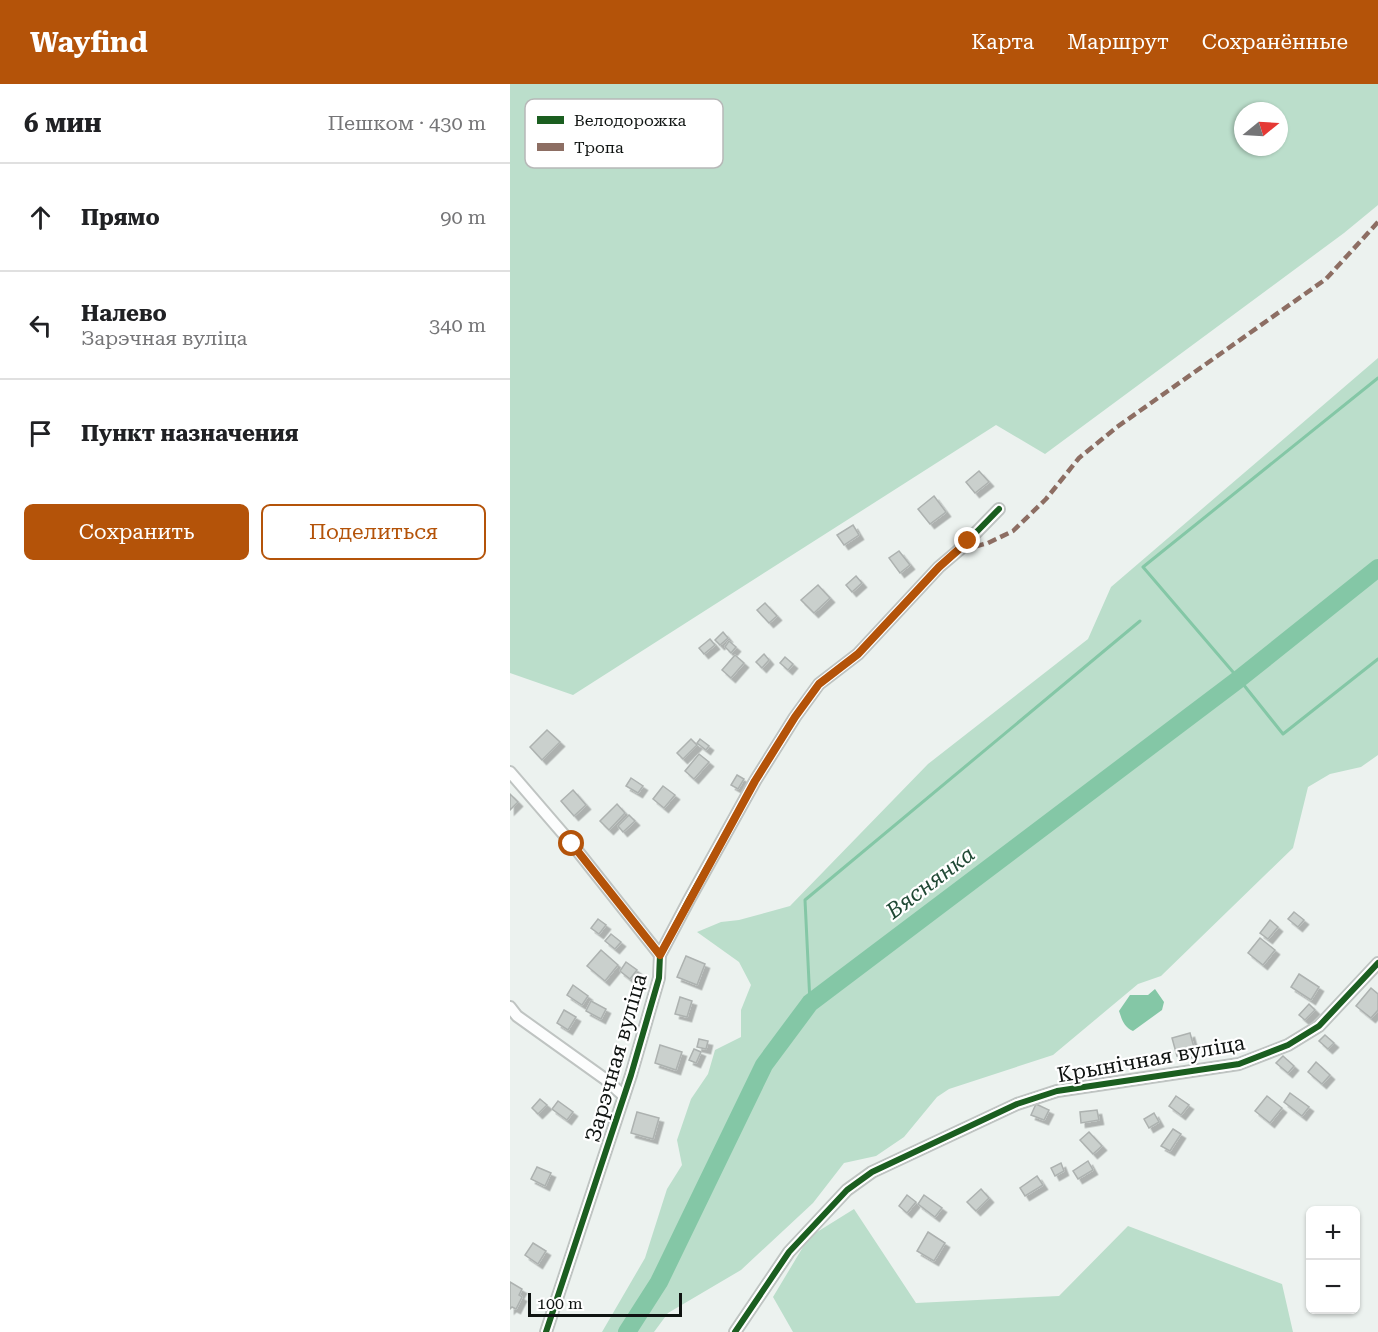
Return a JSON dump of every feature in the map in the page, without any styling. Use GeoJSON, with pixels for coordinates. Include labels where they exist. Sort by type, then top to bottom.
{"type":"FeatureCollection","features":[{"type":"Feature","properties":{"kind":"street","name":"Зарэчная вуліца"},"geometry":{"type":"LineString","coordinates":[[546,1332],[624,1096],[659,978],[660,955],[755,781],[795,717],[819,684],[858,654],[939,567],[999,509]]}},
{"type":"Feature","properties":{"kind":"street"},"geometry":{"type":"LineString","coordinates":[[510,772],[572,844],[660,955]]}},
{"type":"Feature","properties":{"kind":"street","name":"Крынічная вуліца"},"geometry":{"type":"LineString","coordinates":[[735,1332],[789,1252],[847,1190],[872,1172],[1017,1104],[1057,1091],[1239,1064],[1288,1045],[1319,1026],[1378,963]]}},
{"type":"Feature","properties":{"kind":"street"},"geometry":{"type":"LineString","coordinates":[[510,1007],[526,1023],[605,1079],[624,1096]]}},
{"type":"Feature","properties":{"kind":"shaded area"},"geometry":{"type":"Polygon","coordinates":[[[510,84],[1378,84],[1378,205],[1344,233],[1045,454],[996,425],[573,695],[510,673],[510,84]]]}},
{"type":"Feature","properties":{"kind":"shaded area"},"geometry":{"type":"Polygon","coordinates":[[[1378,358],[1378,755],[1361,767],[1330,774],[1308,787],[1293,848],[1161,976],[1138,984],[1053,1055],[949,1089],[937,1097],[904,1137],[876,1156],[844,1163],[813,1203],[741,1270],[668,1313],[654,1332],[602,1332],[645,1258],[667,1189],[682,1165],[677,1140],[691,1099],[708,1074],[715,1050],[741,1037],[741,1010],[751,985],[739,962],[697,932],[721,922],[739,920],[790,906],[928,764],[1088,639],[1111,587],[1378,358]]]}},
{"type":"Feature","properties":{"kind":"shaded area"},"geometry":{"type":"Polygon","coordinates":[[[1155,989],[1164,1002],[1162,1010],[1133,1031],[1124,1023],[1119,1011],[1130,995],[1148,995],[1155,989]]]}},
{"type":"Feature","properties":{"kind":"shaded area"},"geometry":{"type":"Polygon","coordinates":[[[854,1209],[916,1303],[1059,1296],[1128,1226],[1282,1284],[1293,1332],[793,1332],[773,1297],[809,1237],[854,1209]]]}},
{"type":"Feature","properties":{"kind":"building"},"geometry":{"type":"Polygon","coordinates":[[[979,471],[989,482],[975,493],[966,482],[979,471]]]}},
{"type":"Feature","properties":{"kind":"building"},"geometry":{"type":"Polygon","coordinates":[[[934,496],[946,512],[930,524],[918,509],[934,496]]]}},
{"type":"Feature","properties":{"kind":"building"},"geometry":{"type":"Polygon","coordinates":[[[853,525],[859,535],[844,545],[837,535],[853,525]]]}},
{"type":"Feature","properties":{"kind":"building"},"geometry":{"type":"Polygon","coordinates":[[[899,551],[910,565],[900,573],[889,558],[899,551]]]}},
{"type":"Feature","properties":{"kind":"building"},"geometry":{"type":"Polygon","coordinates":[[[856,576],[862,583],[852,592],[846,585],[856,576]]]}},
{"type":"Feature","properties":{"kind":"building"},"geometry":{"type":"Polygon","coordinates":[[[818,585],[830,598],[814,613],[801,600],[818,585]]]}},
{"type":"Feature","properties":{"kind":"building"},"geometry":{"type":"Polygon","coordinates":[[[765,603],[777,616],[769,623],[757,610],[765,603]]]}},
{"type":"Feature","properties":{"kind":"building"},"geometry":{"type":"Polygon","coordinates":[[[723,632],[728,638],[720,645],[715,640],[723,632]]]}},
{"type":"Feature","properties":{"kind":"building"},"geometry":{"type":"Polygon","coordinates":[[[710,639],[715,645],[704,654],[699,648],[710,639]]]}},
{"type":"Feature","properties":{"kind":"building"},"geometry":{"type":"Polygon","coordinates":[[[729,641],[736,647],[731,653],[725,647],[729,641]]]}},
{"type":"Feature","properties":{"kind":"building"},"geometry":{"type":"Polygon","coordinates":[[[764,654],[769,660],[762,668],[756,662],[764,654]]]}},
{"type":"Feature","properties":{"kind":"building"},"geometry":{"type":"Polygon","coordinates":[[[735,655],[744,663],[731,678],[722,670],[735,655]]]}},
{"type":"Feature","properties":{"kind":"building"},"geometry":{"type":"Polygon","coordinates":[[[785,657],[793,664],[788,670],[780,663],[785,657]]]}},
{"type":"Feature","properties":{"kind":"building"},"geometry":{"type":"Polygon","coordinates":[[[547,730],[560,742],[542,760],[530,747],[547,730]]]}},
{"type":"Feature","properties":{"kind":"building"},"geometry":{"type":"Polygon","coordinates":[[[691,739],[697,745],[683,759],[677,753],[691,739]]]}},
{"type":"Feature","properties":{"kind":"building"},"geometry":{"type":"Polygon","coordinates":[[[700,739],[709,746],[706,750],[697,743],[700,739]]]}},
{"type":"Feature","properties":{"kind":"building"},"geometry":{"type":"Polygon","coordinates":[[[699,754],[709,762],[694,779],[685,771],[699,754]]]}},
{"type":"Feature","properties":{"kind":"building"},"geometry":{"type":"Polygon","coordinates":[[[737,775],[744,779],[738,789],[731,785],[737,775]]]}},
{"type":"Feature","properties":{"kind":"building"},"geometry":{"type":"Polygon","coordinates":[[[631,778],[643,786],[638,793],[626,786],[631,778]]]}},
{"type":"Feature","properties":{"kind":"building"},"geometry":{"type":"Polygon","coordinates":[[[663,786],[675,795],[664,808],[653,799],[663,786]]]}},
{"type":"Feature","properties":{"kind":"building"},"geometry":{"type":"Polygon","coordinates":[[[573,790],[586,805],[574,816],[561,801],[573,790]]]}},
{"type":"Feature","properties":{"kind":"building"},"geometry":{"type":"Polygon","coordinates":[[[510,794],[518,802],[510,810],[510,794]]]}},
{"type":"Feature","properties":{"kind":"building"},"geometry":{"type":"Polygon","coordinates":[[[617,804],[625,813],[609,830],[600,821],[617,804]]]}},
{"type":"Feature","properties":{"kind":"building"},"geometry":{"type":"Polygon","coordinates":[[[629,815],[635,821],[623,832],[618,826],[629,815]]]}},
{"type":"Feature","properties":{"kind":"building"},"geometry":{"type":"Polygon","coordinates":[[[1294,912],[1304,920],[1298,927],[1288,919],[1294,912]]]}},
{"type":"Feature","properties":{"kind":"building"},"geometry":{"type":"Polygon","coordinates":[[[598,919],[606,925],[599,934],[591,928],[598,919]]]}},
{"type":"Feature","properties":{"kind":"building"},"geometry":{"type":"Polygon","coordinates":[[[1270,920],[1278,927],[1268,939],[1260,933],[1270,920]]]}},
{"type":"Feature","properties":{"kind":"building"},"geometry":{"type":"Polygon","coordinates":[[[611,934],[621,942],[615,949],[605,941],[611,934]]]}},
{"type":"Feature","properties":{"kind":"building"},"geometry":{"type":"Polygon","coordinates":[[[1260,938],[1275,950],[1263,965],[1248,953],[1260,938]]]}},
{"type":"Feature","properties":{"kind":"building"},"geometry":{"type":"Polygon","coordinates":[[[601,950],[618,965],[605,981],[587,966],[601,950]]]}},
{"type":"Feature","properties":{"kind":"building"},"geometry":{"type":"Polygon","coordinates":[[[686,956],[705,964],[697,985],[677,977],[686,956]]]}},
{"type":"Feature","properties":{"kind":"building"},"geometry":{"type":"Polygon","coordinates":[[[626,962],[637,970],[630,979],[620,971],[626,962]]]}},
{"type":"Feature","properties":{"kind":"building"},"geometry":{"type":"Polygon","coordinates":[[[1299,974],[1319,987],[1311,1000],[1291,987],[1299,974]]]}},
{"type":"Feature","properties":{"kind":"building"},"geometry":{"type":"Polygon","coordinates":[[[573,985],[588,996],[582,1005],[567,995],[573,985]]]}},
{"type":"Feature","properties":{"kind":"building"},"geometry":{"type":"Polygon","coordinates":[[[1371,988],[1378,994],[1378,1010],[1371,1018],[1356,1006],[1371,988]]]}},
{"type":"Feature","properties":{"kind":"building"},"geometry":{"type":"Polygon","coordinates":[[[680,997],[692,1001],[687,1017],[675,1014],[680,997]]]}},
{"type":"Feature","properties":{"kind":"building"},"geometry":{"type":"Polygon","coordinates":[[[591,1001],[606,1009],[601,1019],[586,1011],[591,1001]]]}},
{"type":"Feature","properties":{"kind":"building"},"geometry":{"type":"Polygon","coordinates":[[[1309,1004],[1315,1010],[1305,1020],[1299,1015],[1309,1004]]]}},
{"type":"Feature","properties":{"kind":"building"},"geometry":{"type":"Polygon","coordinates":[[[564,1010],[576,1017],[568,1030],[557,1023],[564,1010]]]}},
{"type":"Feature","properties":{"kind":"building"},"geometry":{"type":"Polygon","coordinates":[[[1190,1033],[1195,1051],[1177,1056],[1172,1038],[1190,1033]]]}},
{"type":"Feature","properties":{"kind":"building"},"geometry":{"type":"Polygon","coordinates":[[[1325,1035],[1334,1043],[1328,1049],[1319,1041],[1325,1035]]]}},
{"type":"Feature","properties":{"kind":"building"},"geometry":{"type":"Polygon","coordinates":[[[699,1039],[708,1041],[706,1049],[697,1047],[699,1039]]]}},
{"type":"Feature","properties":{"kind":"building"},"geometry":{"type":"Polygon","coordinates":[[[660,1045],[682,1052],[676,1070],[655,1063],[660,1045]]]}},
{"type":"Feature","properties":{"kind":"building"},"geometry":{"type":"Polygon","coordinates":[[[694,1049],[701,1052],[696,1063],[689,1060],[694,1049]]]}},
{"type":"Feature","properties":{"kind":"building"},"geometry":{"type":"Polygon","coordinates":[[[1283,1056],[1294,1066],[1288,1073],[1276,1063],[1283,1056]]]}},
{"type":"Feature","properties":{"kind":"building"},"geometry":{"type":"Polygon","coordinates":[[[1316,1062],[1330,1075],[1322,1084],[1308,1072],[1316,1062]]]}},
{"type":"Feature","properties":{"kind":"building"},"geometry":{"type":"Polygon","coordinates":[[[1290,1093],[1309,1107],[1302,1116],[1284,1102],[1290,1093]]]}},
{"type":"Feature","properties":{"kind":"building"},"geometry":{"type":"Polygon","coordinates":[[[1176,1096],[1189,1105],[1181,1115],[1169,1106],[1176,1096]]]}},
{"type":"Feature","properties":{"kind":"building"},"geometry":{"type":"Polygon","coordinates":[[[1267,1096],[1282,1108],[1270,1123],[1255,1111],[1267,1096]]]}},
{"type":"Feature","properties":{"kind":"building"},"geometry":{"type":"Polygon","coordinates":[[[540,1099],[547,1105],[538,1114],[532,1108],[540,1099]]]}},
{"type":"Feature","properties":{"kind":"building"},"geometry":{"type":"Polygon","coordinates":[[[558,1101],[573,1112],[567,1120],[552,1109],[558,1101]]]}},
{"type":"Feature","properties":{"kind":"building"},"geometry":{"type":"Polygon","coordinates":[[[1036,1104],[1049,1110],[1044,1120],[1031,1115],[1036,1104]]]}},
{"type":"Feature","properties":{"kind":"building"},"geometry":{"type":"Polygon","coordinates":[[[1097,1110],[1099,1120],[1081,1123],[1080,1112],[1097,1110]]]}},
{"type":"Feature","properties":{"kind":"building"},"geometry":{"type":"Polygon","coordinates":[[[637,1112],[659,1118],[653,1139],[631,1133],[637,1112]]]}},
{"type":"Feature","properties":{"kind":"building"},"geometry":{"type":"Polygon","coordinates":[[[1154,1113],[1159,1122],[1149,1128],[1144,1119],[1154,1113]]]}},
{"type":"Feature","properties":{"kind":"building"},"geometry":{"type":"Polygon","coordinates":[[[1173,1129],[1181,1134],[1170,1151],[1161,1146],[1173,1129]]]}},
{"type":"Feature","properties":{"kind":"building"},"geometry":{"type":"Polygon","coordinates":[[[1089,1132],[1102,1146],[1093,1154],[1080,1140],[1089,1132]]]}},
{"type":"Feature","properties":{"kind":"building"},"geometry":{"type":"Polygon","coordinates":[[[1088,1161],[1093,1170],[1078,1179],[1073,1171],[1088,1161]]]}},
{"type":"Feature","properties":{"kind":"building"},"geometry":{"type":"Polygon","coordinates":[[[1061,1163],[1064,1171],[1055,1176],[1051,1168],[1061,1163]]]}},
{"type":"Feature","properties":{"kind":"building"},"geometry":{"type":"Polygon","coordinates":[[[537,1167],[551,1173],[545,1186],[531,1179],[537,1167]]]}},
{"type":"Feature","properties":{"kind":"building"},"geometry":{"type":"Polygon","coordinates":[[[1037,1176],[1043,1185],[1025,1196],[1020,1188],[1037,1176]]]}},
{"type":"Feature","properties":{"kind":"building"},"geometry":{"type":"Polygon","coordinates":[[[981,1189],[989,1198],[976,1211],[967,1202],[981,1189]]]}},
{"type":"Feature","properties":{"kind":"building"},"geometry":{"type":"Polygon","coordinates":[[[907,1195],[916,1202],[907,1213],[899,1206],[907,1195]]]}},
{"type":"Feature","properties":{"kind":"building"},"geometry":{"type":"Polygon","coordinates":[[[924,1195],[942,1208],[935,1217],[918,1204],[924,1195]]]}},
{"type":"Feature","properties":{"kind":"building"},"geometry":{"type":"Polygon","coordinates":[[[928,1232],[945,1243],[934,1261],[917,1251],[928,1232]]]}},
{"type":"Feature","properties":{"kind":"building"},"geometry":{"type":"Polygon","coordinates":[[[533,1243],[546,1251],[538,1264],[525,1255],[533,1243]]]}},
{"type":"Feature","properties":{"kind":"building"},"geometry":{"type":"Polygon","coordinates":[[[510,1282],[522,1289],[519,1295],[522,1297],[516,1309],[512,1307],[510,1309],[510,1282]]]}},
{"type":"Feature","properties":{"kind":"waterway"},"geometry":{"type":"LineString","coordinates":[[1378,378],[1143,567],[1283,734],[1378,659]]}},
{"type":"Feature","properties":{"kind":"waterway","name":"Вяснянка"},"geometry":{"type":"LineString","coordinates":[[627,1332],[659,1282],[764,1065],[810,1003],[1239,679],[1378,568]]}},
{"type":"Feature","properties":{"kind":"waterway"},"geometry":{"type":"LineString","coordinates":[[810,1003],[805,900],[1140,621]]}},
{"type":"Feature","properties":{"kind":"marked path"},"geometry":{"type":"LineString","coordinates":[[962,550],[988,543],[1013,531],[1046,499],[1079,458],[1117,427],[1326,279],[1378,222]]}},
{"type":"Feature","properties":{"kind":"cycle path"},"geometry":{"type":"LineString","coordinates":[[546,1332],[631,1075],[659,978],[660,955],[689,900],[755,781],[795,717],[819,684],[858,654],[939,567],[999,509]]}},
{"type":"Feature","properties":{"kind":"cycle path"},"geometry":{"type":"LineString","coordinates":[[735,1332],[789,1252],[847,1190],[872,1172],[1017,1104],[1057,1091],[1239,1064],[1288,1045],[1319,1026],[1378,963]]}},
{"type":"Feature","properties":{"kind":"route"},"geometry":{"type":"LineString","coordinates":[[572,844],[660,955],[755,781],[795,717],[819,684],[858,654],[939,567],[968,541]]}}]}
